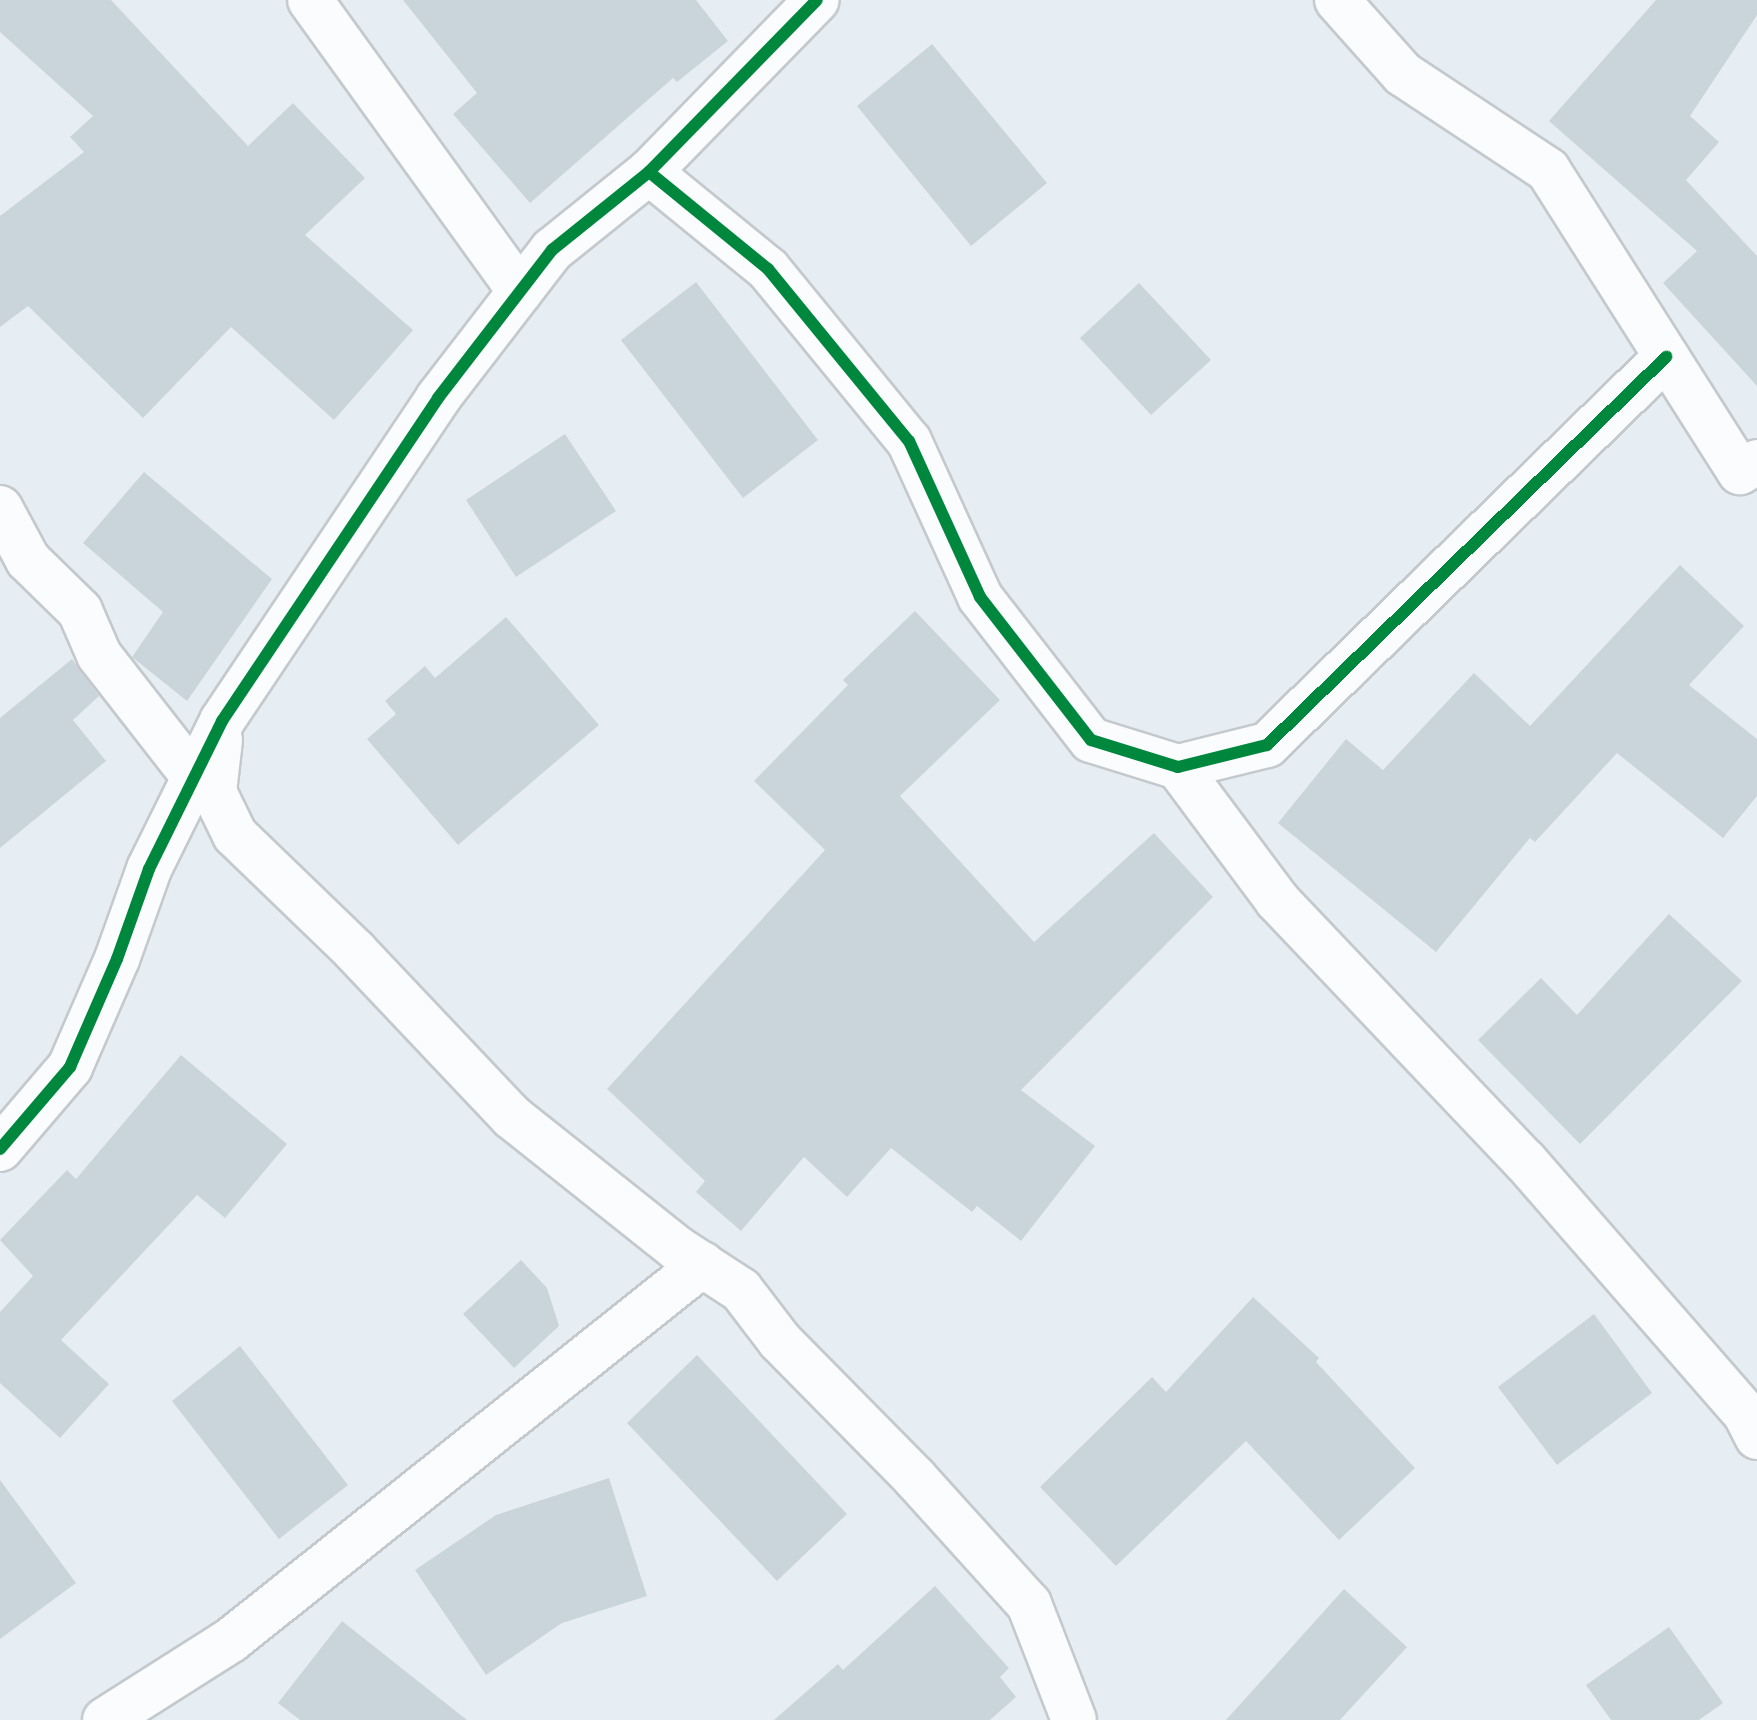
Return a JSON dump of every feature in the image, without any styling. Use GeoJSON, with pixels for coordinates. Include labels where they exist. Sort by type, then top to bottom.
{"type":"FeatureCollection","features":[{"type":"Feature","properties":{"kind":"street"},"geometry":{"type":"LineString","coordinates":[[310,0],[520,291]]}},
{"type":"Feature","properties":{"kind":"street"},"geometry":{"type":"LineString","coordinates":[[0,1149],[70,1067],[117,959],[149,869],[222,721],[438,398],[552,250],[649,172],[817,0]]}},
{"type":"Feature","properties":{"kind":"street"},"geometry":{"type":"LineString","coordinates":[[1337,0],[1403,74],[1548,170],[1666,357],[1751,479]]}},
{"type":"Feature","properties":{"kind":"street"},"geometry":{"type":"LineString","coordinates":[[649,172],[768,269],[909,441],[980,597],[1091,740],[1178,767],[1267,745],[1666,357]]}},
{"type":"Feature","properties":{"kind":"street"},"geometry":{"type":"LineString","coordinates":[[0,508],[28,560],[80,611],[99,655],[194,777]]}},
{"type":"Feature","properties":{"kind":"street"},"geometry":{"type":"LineString","coordinates":[[222,721],[214,792],[235,835],[355,951],[512,1117],[741,1290],[780,1341],[915,1478],[1029,1604],[1074,1720]]}},
{"type":"Feature","properties":{"kind":"street"},"geometry":{"type":"LineString","coordinates":[[1178,767],[1277,900],[1525,1161],[1745,1413],[1757,1437]]}},
{"type":"Feature","properties":{"kind":"street"},"geometry":{"type":"LineString","coordinates":[[105,1720],[231,1640],[703,1264]]}},
{"type":"Feature","properties":{"kind":"building"},"geometry":{"type":"Polygon","coordinates":[[[0,0],[111,0],[248,146],[293,103],[365,178],[305,235],[413,330],[334,420],[231,327],[143,418],[28,306],[0,327],[0,216],[84,152],[70,137],[93,116],[0,32],[0,0]]]}},
{"type":"Feature","properties":{"kind":"building"},"geometry":{"type":"Polygon","coordinates":[[[403,0],[696,0],[728,41],[677,82],[673,78],[530,203],[453,114],[477,93],[403,0]]]}},
{"type":"Feature","properties":{"kind":"building"},"geometry":{"type":"Polygon","coordinates":[[[1656,0],[1757,0],[1757,15],[1690,116],[1719,142],[1686,180],[1757,256],[1757,386],[1663,283],[1697,251],[1549,121],[1656,0]]]}},
{"type":"Feature","properties":{"kind":"building"},"geometry":{"type":"Polygon","coordinates":[[[932,44],[1047,183],[971,246],[857,106],[932,44]]]}},
{"type":"Feature","properties":{"kind":"building"},"geometry":{"type":"Polygon","coordinates":[[[696,282],[818,440],[743,498],[621,340],[696,282]]]}},
{"type":"Feature","properties":{"kind":"building"},"geometry":{"type":"Polygon","coordinates":[[[1139,283],[1211,360],[1151,415],[1080,338],[1139,283]]]}},
{"type":"Feature","properties":{"kind":"building"},"geometry":{"type":"Polygon","coordinates":[[[565,434],[616,511],[516,577],[466,500],[565,434]]]}},
{"type":"Feature","properties":{"kind":"building"},"geometry":{"type":"Polygon","coordinates":[[[144,472],[272,579],[187,701],[132,657],[163,612],[83,543],[144,472]]]}},
{"type":"Feature","properties":{"kind":"building"},"geometry":{"type":"Polygon","coordinates":[[[1680,565],[1744,626],[1689,685],[1757,739],[1757,796],[1723,838],[1617,753],[1535,842],[1530,838],[1436,952],[1278,823],[1346,739],[1383,770],[1474,673],[1530,726],[1680,565]]]}},
{"type":"Feature","properties":{"kind":"building"},"geometry":{"type":"Polygon","coordinates":[[[915,611],[1000,700],[900,796],[1034,942],[1154,833],[1213,897],[1021,1090],[1095,1146],[1021,1241],[977,1206],[972,1212],[891,1148],[847,1197],[804,1157],[741,1231],[696,1192],[705,1181],[607,1089],[825,850],[754,781],[848,685],[843,680],[915,611]]]}},
{"type":"Feature","properties":{"kind":"building"},"geometry":{"type":"Polygon","coordinates":[[[506,617],[599,725],[458,845],[367,739],[396,714],[385,701],[425,666],[435,678],[506,617]]]}},
{"type":"Feature","properties":{"kind":"building"},"geometry":{"type":"Polygon","coordinates":[[[72,659],[99,696],[73,720],[106,761],[0,848],[0,718],[72,659]]]}},
{"type":"Feature","properties":{"kind":"building"},"geometry":{"type":"Polygon","coordinates":[[[1669,914],[1742,981],[1580,1144],[1478,1040],[1541,978],[1577,1015],[1669,914]]]}},
{"type":"Feature","properties":{"kind":"building"},"geometry":{"type":"Polygon","coordinates":[[[181,1055],[287,1144],[225,1218],[197,1195],[61,1340],[109,1384],[60,1438],[0,1383],[0,1312],[33,1276],[0,1240],[67,1170],[76,1179],[181,1055]]]}},
{"type":"Feature","properties":{"kind":"building"},"geometry":{"type":"Polygon","coordinates":[[[521,1260],[547,1288],[559,1326],[514,1368],[463,1314],[521,1260]]]}},
{"type":"Feature","properties":{"kind":"building"},"geometry":{"type":"Polygon","coordinates":[[[1253,1297],[1319,1358],[1316,1362],[1415,1468],[1339,1540],[1246,1441],[1116,1566],[1040,1487],[1152,1377],[1166,1392],[1253,1297]]]}},
{"type":"Feature","properties":{"kind":"building"},"geometry":{"type":"Polygon","coordinates":[[[1594,1314],[1652,1393],[1557,1465],[1498,1387],[1594,1314]]]}},
{"type":"Feature","properties":{"kind":"building"},"geometry":{"type":"Polygon","coordinates":[[[240,1346],[348,1485],[279,1539],[172,1401],[240,1346]]]}},
{"type":"Feature","properties":{"kind":"building"},"geometry":{"type":"Polygon","coordinates":[[[697,1355],[847,1514],[777,1581],[627,1423],[697,1355]]]}},
{"type":"Feature","properties":{"kind":"building"},"geometry":{"type":"Polygon","coordinates":[[[609,1478],[647,1596],[562,1623],[486,1675],[415,1570],[496,1515],[609,1478]]]}},
{"type":"Feature","properties":{"kind":"building"},"geometry":{"type":"Polygon","coordinates":[[[0,1480],[76,1583],[0,1639],[0,1480]]]}},
{"type":"Feature","properties":{"kind":"building"},"geometry":{"type":"Polygon","coordinates":[[[935,1586],[1009,1668],[1000,1677],[1016,1697],[990,1720],[774,1720],[838,1664],[843,1670],[935,1586]]]}},
{"type":"Feature","properties":{"kind":"building"},"geometry":{"type":"Polygon","coordinates":[[[1344,1589],[1407,1647],[1340,1720],[1226,1720],[1344,1589]]]}},
{"type":"Feature","properties":{"kind":"building"},"geometry":{"type":"Polygon","coordinates":[[[342,1621],[467,1720],[300,1720],[278,1703],[342,1621]]]}},
{"type":"Feature","properties":{"kind":"building"},"geometry":{"type":"Polygon","coordinates":[[[1669,1627],[1723,1703],[1699,1720],[1611,1720],[1586,1685],[1669,1627]]]}},
{"type":"Feature","properties":{"kind":"cycle path"},"geometry":{"type":"LineString","coordinates":[[0,1149],[70,1067],[117,959],[149,869],[222,721],[438,398],[552,250],[649,172],[817,0]]}},
{"type":"Feature","properties":{"kind":"cycle path"},"geometry":{"type":"LineString","coordinates":[[649,172],[768,269],[909,441],[980,597],[1091,740],[1178,767],[1267,745],[1666,357]]}}]}
